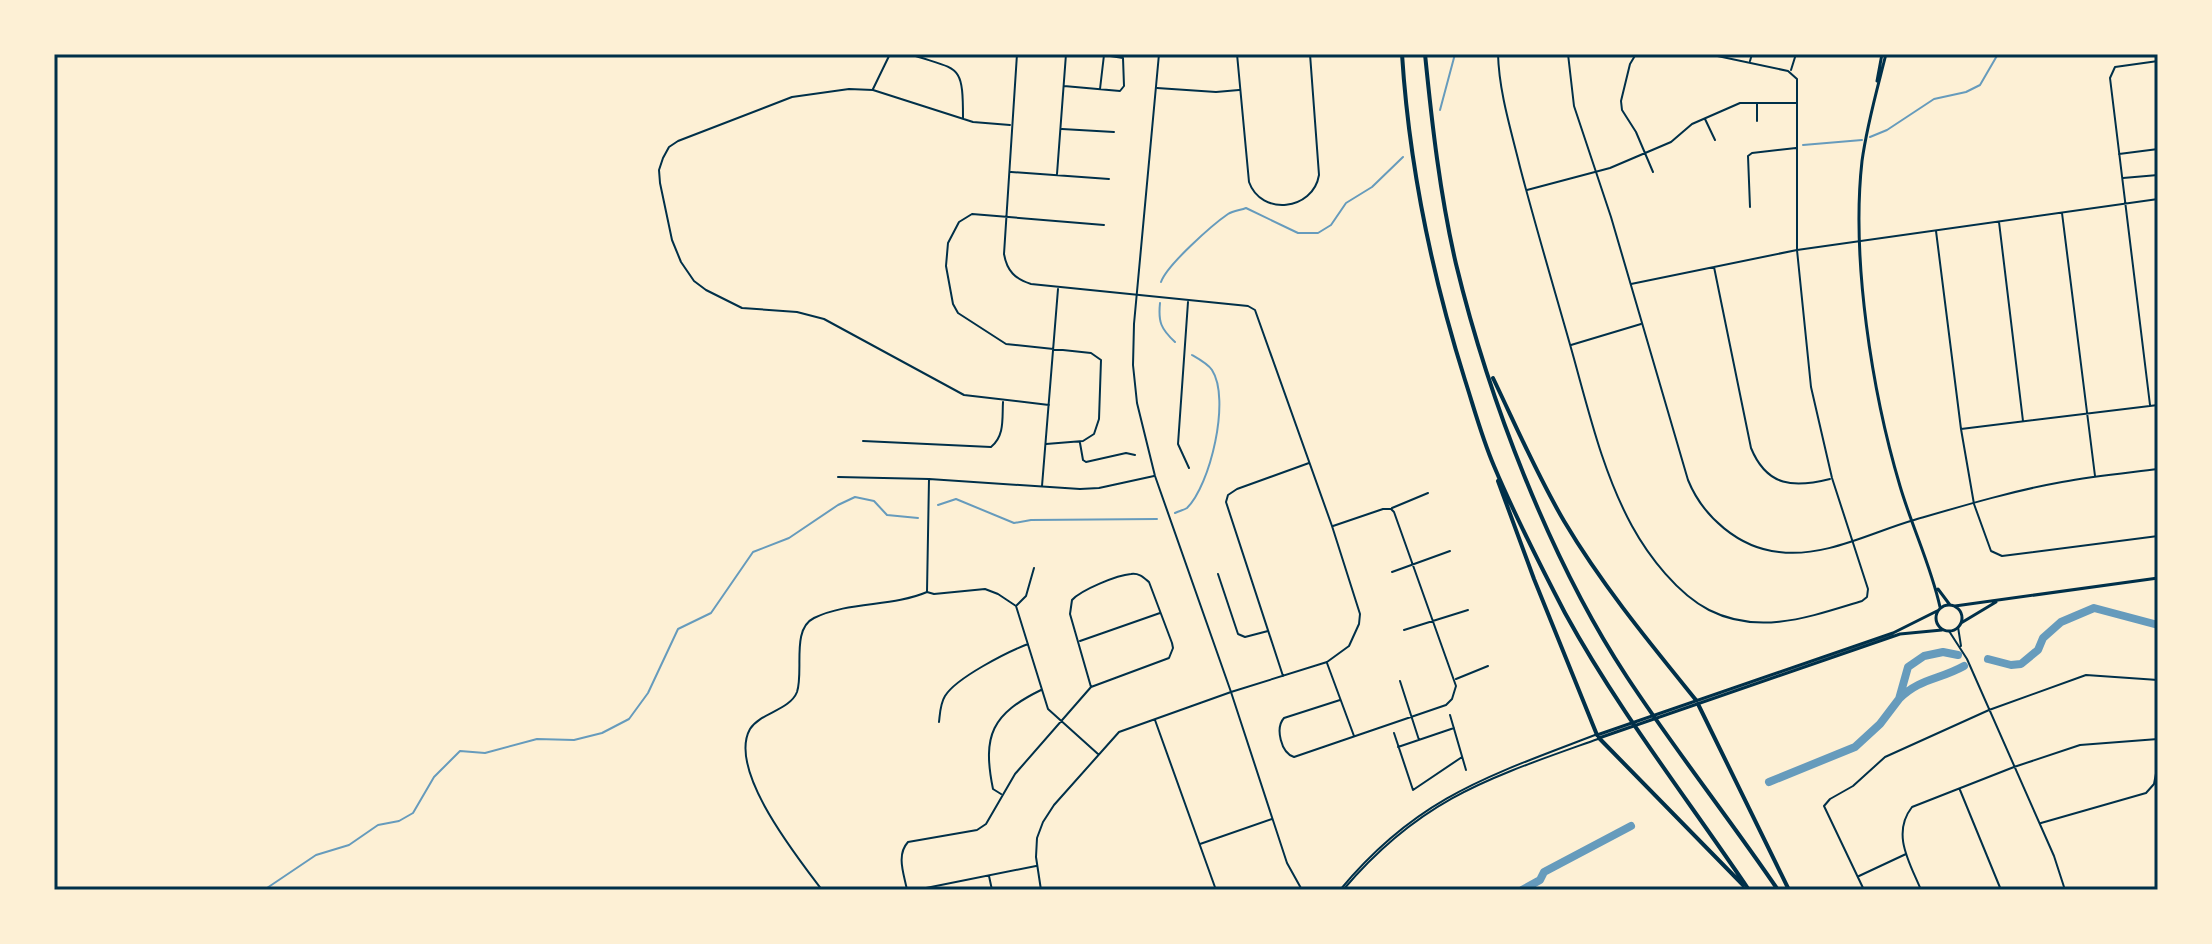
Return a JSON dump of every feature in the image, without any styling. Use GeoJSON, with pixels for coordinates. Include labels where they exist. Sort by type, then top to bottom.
{"type":"FeatureCollection","features":[{"type":"Feature","properties":{"kind":"highway"},"geometry":{"type":"LineString","coordinates":[[1402,54],[1415,164],[1429,246],[1448,325],[1511,521],[1598,736],[1748,890]]}},
{"type":"Feature","properties":{"kind":"highway"},"geometry":{"type":"LineString","coordinates":[[1425,54],[1440,181],[1456,263],[1485,361],[1534,499],[1627,677],[1778,890]]}},
{"type":"Feature","properties":{"kind":"highway"},"geometry":{"type":"LineString","coordinates":[[1485,361],[1533,464],[1564,521],[1643,636],[1697,702],[1789,890]]}},
{"type":"Feature","properties":{"kind":"highway"},"geometry":{"type":"LineString","coordinates":[[1493,464],[1541,565],[1597,667],[1748,890]]}},
{"type":"Feature","properties":{"kind":"main road"},"geometry":{"type":"LineString","coordinates":[[1884,54],[1862,162],[1859,241],[1875,379],[1898,478],[1936,586],[1936,624],[1942,630]]}},
{"type":"Feature","properties":{"kind":"main road"},"geometry":{"type":"LineString","coordinates":[[1697,702],[1893,633],[1952,605],[2158,578]]}},
{"type":"Feature","properties":{"kind":"main road"},"geometry":{"type":"LineString","coordinates":[[1936,586],[1961,614],[1959,625]]}},
{"type":"Feature","properties":{"kind":"main road"},"geometry":{"type":"LineString","coordinates":[[1598,736],[1900,634],[1949,631],[1999,600]]}},
{"type":"Feature","properties":{"kind":"street"},"geometry":{"type":"LineString","coordinates":[[873,90],[890,54]]}},
{"type":"Feature","properties":{"kind":"street"},"geometry":{"type":"LineString","coordinates":[[910,54],[952,69],[960,75],[963,120]]}},
{"type":"Feature","properties":{"kind":"street"},"geometry":{"type":"LineString","coordinates":[[1017,54],[1005,218],[1004,254],[1009,270],[1021,281],[1248,306],[1255,310],[1360,614],[1349,646],[1327,662],[1123,729],[1048,813],[1037,838],[1036,866],[1041,890]]}},
{"type":"Feature","properties":{"kind":"street"},"geometry":{"type":"LineString","coordinates":[[1057,174],[1066,54]]}},
{"type":"Feature","properties":{"kind":"street"},"geometry":{"type":"LineString","coordinates":[[1159,54],[1136,293],[1134,382],[1155,476],[1287,863],[1302,890]]}},
{"type":"Feature","properties":{"kind":"street"},"geometry":{"type":"LineString","coordinates":[[1237,54],[1247,175],[1251,189],[1269,203],[1288,205],[1303,200],[1315,188],[1319,175],[1310,54]]}},
{"type":"Feature","properties":{"kind":"street"},"geometry":{"type":"LineString","coordinates":[[1498,54],[1507,113],[1552,288],[1617,497],[1631,524],[1672,579],[1703,607],[1737,619],[1780,623],[1862,601],[1867,597],[1868,589],[1832,478],[1811,387],[1797,250],[1797,79],[1791,72],[1708,54]]}},
{"type":"Feature","properties":{"kind":"street"},"geometry":{"type":"LineString","coordinates":[[1568,54],[1572,98],[1631,284],[1688,480],[1711,516],[1733,535],[1768,551],[1816,550],[2043,486],[2158,469]]}},
{"type":"Feature","properties":{"kind":"street"},"geometry":{"type":"LineString","coordinates":[[1636,54],[1630,64],[1622,106],[1653,172]]}},
{"type":"Feature","properties":{"kind":"street"},"geometry":{"type":"LineString","coordinates":[[1750,62],[1752,54]]}},
{"type":"Feature","properties":{"kind":"street"},"geometry":{"type":"LineString","coordinates":[[1791,72],[1796,54]]}},
{"type":"Feature","properties":{"kind":"street"},"geometry":{"type":"LineString","coordinates":[[1064,86],[1100,89],[1122,89],[1123,58],[1104,55],[1100,89]]}},
{"type":"Feature","properties":{"kind":"street"},"geometry":{"type":"LineString","coordinates":[[2150,405],[2110,74],[2115,67],[2158,61]]}},
{"type":"Feature","properties":{"kind":"street"},"geometry":{"type":"LineString","coordinates":[[1156,88],[1216,92],[1241,90]]}},
{"type":"Feature","properties":{"kind":"street"},"geometry":{"type":"LineString","coordinates":[[1012,125],[963,120],[873,90],[835,90],[792,97],[678,141],[669,147],[659,170],[668,222],[677,251],[694,281],[729,303],[742,308],[797,312],[824,319],[957,392],[973,397],[1049,405]]}},
{"type":"Feature","properties":{"kind":"street"},"geometry":{"type":"LineString","coordinates":[[1757,101],[1757,121]]}},
{"type":"Feature","properties":{"kind":"street"},"geometry":{"type":"LineString","coordinates":[[1526,190],[1597,173],[1671,142],[1692,124],[1740,103],[1798,103]]}},
{"type":"Feature","properties":{"kind":"street"},"geometry":{"type":"LineString","coordinates":[[1705,118],[1715,140]]}},
{"type":"Feature","properties":{"kind":"street"},"geometry":{"type":"LineString","coordinates":[[1061,129],[1114,132]]}},
{"type":"Feature","properties":{"kind":"street"},"geometry":{"type":"LineString","coordinates":[[1750,207],[1748,156],[1797,148]]}},
{"type":"Feature","properties":{"kind":"street"},"geometry":{"type":"LineString","coordinates":[[2119,154],[2158,149]]}},
{"type":"Feature","properties":{"kind":"street"},"geometry":{"type":"LineString","coordinates":[[1009,172],[1109,179]]}},
{"type":"Feature","properties":{"kind":"street"},"geometry":{"type":"LineString","coordinates":[[2122,178],[2158,175]]}},
{"type":"Feature","properties":{"kind":"street"},"geometry":{"type":"LineString","coordinates":[[1631,284],[1797,250],[2158,199]]}},
{"type":"Feature","properties":{"kind":"street"},"geometry":{"type":"LineString","coordinates":[[2062,212],[2095,476]]}},
{"type":"Feature","properties":{"kind":"street"},"geometry":{"type":"LineString","coordinates":[[1046,444],[1080,442],[1091,437],[1097,429],[1101,360],[1093,353],[999,341],[958,313],[953,304],[946,266],[948,243],[953,231],[968,215],[1104,225]]}},
{"type":"Feature","properties":{"kind":"street"},"geometry":{"type":"LineString","coordinates":[[1999,221],[2023,421]]}},
{"type":"Feature","properties":{"kind":"street"},"geometry":{"type":"LineString","coordinates":[[1936,229],[1961,429],[1974,504],[1987,542],[1997,556],[2158,536]]}},
{"type":"Feature","properties":{"kind":"street"},"geometry":{"type":"LineString","coordinates":[[1714,266],[1751,448],[1756,458],[1775,478],[1788,483],[1802,485],[1832,478]]}},
{"type":"Feature","properties":{"kind":"street"},"geometry":{"type":"LineString","coordinates":[[1042,487],[1059,287]]}},
{"type":"Feature","properties":{"kind":"street"},"geometry":{"type":"LineString","coordinates":[[1188,301],[1178,435],[1181,455],[1189,468]]}},
{"type":"Feature","properties":{"kind":"street"},"geometry":{"type":"LineString","coordinates":[[1570,345],[1642,324]]}},
{"type":"Feature","properties":{"kind":"street"},"geometry":{"type":"LineString","coordinates":[[863,441],[991,447],[1001,433],[1003,401]]}},
{"type":"Feature","properties":{"kind":"street"},"geometry":{"type":"LineString","coordinates":[[1961,429],[2158,405]]}},
{"type":"Feature","properties":{"kind":"street"},"geometry":{"type":"LineString","coordinates":[[1080,442],[1086,462],[1126,453],[1135,455]]}},
{"type":"Feature","properties":{"kind":"street"},"geometry":{"type":"LineString","coordinates":[[1283,676],[1226,502],[1228,495],[1237,489],[1310,463]]}},
{"type":"Feature","properties":{"kind":"street"},"geometry":{"type":"LineString","coordinates":[[838,477],[1099,488],[1155,476]]}},
{"type":"Feature","properties":{"kind":"street"},"geometry":{"type":"LineString","coordinates":[[927,592],[929,479]]}},
{"type":"Feature","properties":{"kind":"street"},"geometry":{"type":"LineString","coordinates":[[1332,526],[1391,509],[1428,493]]}},
{"type":"Feature","properties":{"kind":"street"},"geometry":{"type":"LineString","coordinates":[[1340,700],[1284,718],[1279,729],[1285,752],[1294,757],[1412,718],[1449,703],[1455,692],[1455,679],[1391,509]]}},
{"type":"Feature","properties":{"kind":"street"},"geometry":{"type":"LineString","coordinates":[[1392,572],[1450,551]]}},
{"type":"Feature","properties":{"kind":"street"},"geometry":{"type":"LineString","coordinates":[[1016,606],[1026,596],[1034,568]]}},
{"type":"Feature","properties":{"kind":"street"},"geometry":{"type":"LineString","coordinates":[[907,890],[901,857],[903,847],[908,842],[977,830],[986,824],[1015,774],[1091,687],[1169,658],[1173,648],[1149,582],[1141,576],[1130,574],[1083,591],[1072,600],[1070,614],[1091,687]]}},
{"type":"Feature","properties":{"kind":"street"},"geometry":{"type":"LineString","coordinates":[[1218,574],[1238,634],[1245,637],[1269,630]]}},
{"type":"Feature","properties":{"kind":"street"},"geometry":{"type":"LineString","coordinates":[[822,890],[777,828],[755,789],[745,753],[752,726],[793,699],[797,691],[802,638],[805,626],[812,618],[914,598],[927,592],[985,589],[998,594],[1016,606],[1051,713],[1099,755]]}},
{"type":"Feature","properties":{"kind":"street"},"geometry":{"type":"LineString","coordinates":[[1404,630],[1468,610]]}},
{"type":"Feature","properties":{"kind":"street"},"geometry":{"type":"LineString","coordinates":[[1079,642],[1160,613]]}},
{"type":"Feature","properties":{"kind":"street"},"geometry":{"type":"LineString","coordinates":[[1959,625],[1961,646]]}},
{"type":"Feature","properties":{"kind":"street"},"geometry":{"type":"LineString","coordinates":[[1949,631],[1961,646],[2040,823],[2065,890]]}},
{"type":"Feature","properties":{"kind":"street"},"geometry":{"type":"LineString","coordinates":[[939,722],[942,703],[949,692],[1001,654],[1029,644]]}},
{"type":"Feature","properties":{"kind":"street"},"geometry":{"type":"LineString","coordinates":[[1327,662],[1354,737]]}},
{"type":"Feature","properties":{"kind":"street"},"geometry":{"type":"LineString","coordinates":[[1455,679],[1488,666]]}},
{"type":"Feature","properties":{"kind":"street"},"geometry":{"type":"LineString","coordinates":[[1864,890],[1825,809],[1825,803],[1853,786],[1890,755],[1989,710],[2086,675],[2158,680]]}},
{"type":"Feature","properties":{"kind":"street"},"geometry":{"type":"LineString","coordinates":[[1400,681],[1419,740]]}},
{"type":"Feature","properties":{"kind":"street"},"geometry":{"type":"LineString","coordinates":[[1002,795],[993,789],[991,778],[990,736],[993,728],[1014,704],[1042,689]]}},
{"type":"Feature","properties":{"kind":"street"},"geometry":{"type":"LineString","coordinates":[[1450,715],[1466,770]]}},
{"type":"Feature","properties":{"kind":"street"},"geometry":{"type":"LineString","coordinates":[[1155,718],[1216,890]]}},
{"type":"Feature","properties":{"kind":"street"},"geometry":{"type":"LineString","coordinates":[[1398,747],[1454,728]]}},
{"type":"Feature","properties":{"kind":"street"},"geometry":{"type":"LineString","coordinates":[[1394,733],[1413,790],[1462,757]]}},
{"type":"Feature","properties":{"kind":"street"},"geometry":{"type":"LineString","coordinates":[[1342,890],[1386,844],[1439,804],[1501,774],[1598,736]]}},
{"type":"Feature","properties":{"kind":"street"},"geometry":{"type":"LineString","coordinates":[[1921,890],[1906,854],[1901,830],[1909,810],[2014,767],[2085,744],[2158,739]]}},
{"type":"Feature","properties":{"kind":"street"},"geometry":{"type":"LineString","coordinates":[[2040,823],[2146,793],[2154,784],[2158,763]]}},
{"type":"Feature","properties":{"kind":"street"},"geometry":{"type":"LineString","coordinates":[[1960,789],[2001,890]]}},
{"type":"Feature","properties":{"kind":"street"},"geometry":{"type":"LineString","coordinates":[[1199,845],[1272,819]]}},
{"type":"Feature","properties":{"kind":"street"},"geometry":{"type":"LineString","coordinates":[[1857,877],[1906,854]]}},
{"type":"Feature","properties":{"kind":"street"},"geometry":{"type":"LineString","coordinates":[[916,890],[1036,866]]}},
{"type":"Feature","properties":{"kind":"street"},"geometry":{"type":"LineString","coordinates":[[989,876],[992,890]]}},
{"type":"Feature","properties":{"kind":"waterway"},"geometry":{"type":"LineString","coordinates":[[1440,110],[1455,54]]}},
{"type":"Feature","properties":{"kind":"waterway"},"geometry":{"type":"LineString","coordinates":[[1870,137],[1887,130],[1934,99],[1966,92],[1980,85],[1998,54]]}},
{"type":"Feature","properties":{"kind":"waterway"},"geometry":{"type":"LineString","coordinates":[[1803,145],[1862,140]]}},
{"type":"Feature","properties":{"kind":"waterway"},"geometry":{"type":"LineString","coordinates":[[1161,282],[1191,246],[1230,213],[1246,208],[1298,233],[1318,233],[1331,225],[1346,203],[1372,187],[1403,157]]}},
{"type":"Feature","properties":{"kind":"waterway"},"geometry":{"type":"LineString","coordinates":[[1160,303],[1162,325],[1175,342]]}},
{"type":"Feature","properties":{"kind":"waterway"},"geometry":{"type":"LineString","coordinates":[[1175,513],[1187,508],[1203,481],[1219,421],[1217,383],[1212,370],[1192,355]]}},
{"type":"Feature","properties":{"kind":"waterway"},"geometry":{"type":"LineString","coordinates":[[264,890],[316,855],[349,845],[378,825],[399,821],[413,813],[434,777],[460,751],[485,753],[537,739],[574,740],[602,733],[629,719],[648,693],[678,629],[711,613],[753,552],[789,538],[855,497],[874,501],[887,515],[918,518]]}},
{"type":"Feature","properties":{"kind":"waterway"},"geometry":{"type":"LineString","coordinates":[[938,505],[956,499],[1014,523],[1031,520],[1157,519]]}},
{"type":"Feature","properties":{"kind":"waterway"},"geometry":{"type":"LineString","coordinates":[[1988,659],[2011,665],[2021,664],[2038,650],[2043,638],[2061,622],[2094,608],[2158,625]]}},
{"type":"Feature","properties":{"kind":"waterway"},"geometry":{"type":"LineString","coordinates":[[1769,782],[1855,747],[1880,724],[1899,699],[1908,667],[1924,656],[1943,652],[1958,655]]}},
{"type":"Feature","properties":{"kind":"waterway"},"geometry":{"type":"LineString","coordinates":[[1899,699],[1922,683],[1964,666]]}},
{"type":"Feature","properties":{"kind":"waterway"},"geometry":{"type":"LineString","coordinates":[[1522,890],[1540,880],[1544,872],[1631,826]]}}]}
